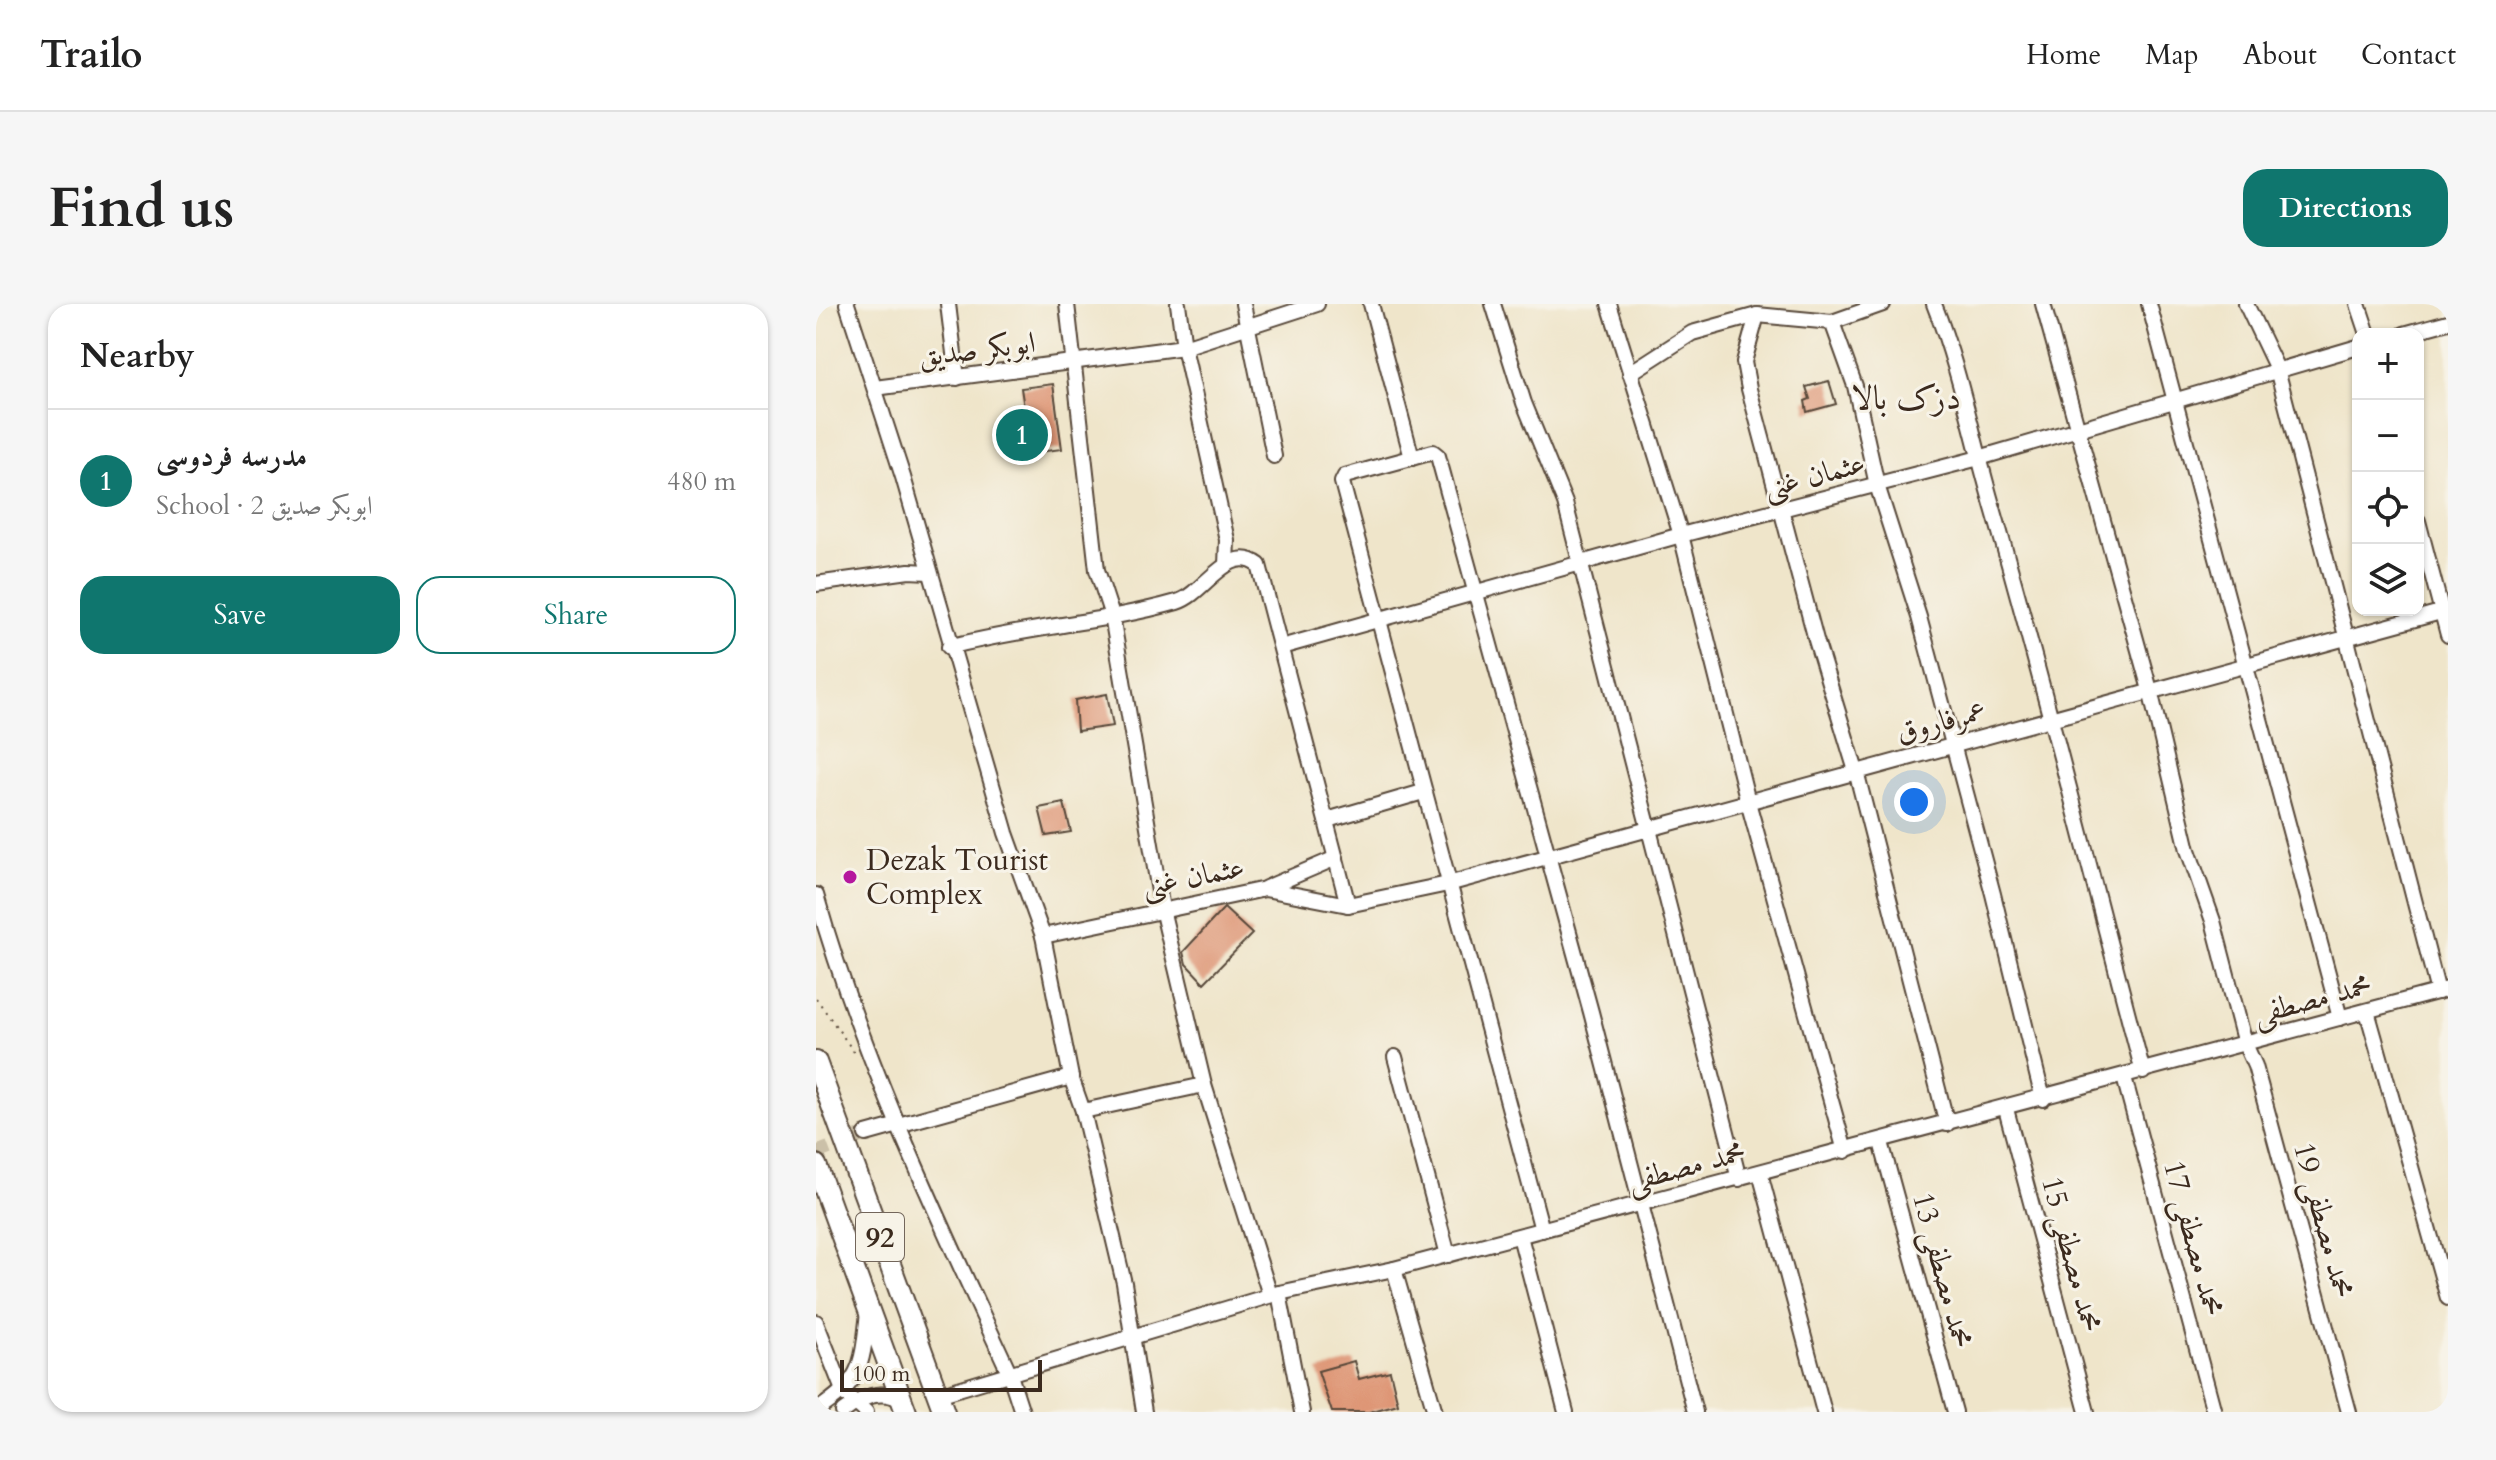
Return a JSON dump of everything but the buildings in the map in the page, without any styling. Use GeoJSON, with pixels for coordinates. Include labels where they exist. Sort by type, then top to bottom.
{"type":"FeatureCollection","features":[{"type":"Feature","properties":{"kind":"highway","name":"92"},"geometry":{"type":"LineString","coordinates":[[816,1062],[941,1403]]}},
{"type":"Feature","properties":{"kind":"highway","name":"92"},"geometry":{"type":"LineString","coordinates":[[816,1165],[904,1406]]}},
{"type":"Feature","properties":{"kind":"street"},"geometry":{"type":"LineString","coordinates":[[847,304],[875,388],[1006,833],[1043,936],[1071,1077],[1083,1111],[1133,1336],[1144,1412]]}},
{"type":"Feature","properties":{"kind":"street"},"geometry":{"type":"LineString","coordinates":[[948,304],[957,378]]}},
{"type":"Feature","properties":{"kind":"street"},"geometry":{"type":"LineString","coordinates":[[1067,304],[1097,570],[1112,616],[1162,909],[1204,1085],[1274,1294],[1302,1412]]}},
{"type":"Feature","properties":{"kind":"street"},"geometry":{"type":"LineString","coordinates":[[1178,304],[1184,347],[1227,540],[1226,565]]}},
{"type":"Feature","properties":{"kind":"street"},"geometry":{"type":"LineString","coordinates":[[1243,304],[1274,456]]}},
{"type":"Feature","properties":{"kind":"street","name":"ابوبکر صدیق"},"geometry":{"type":"LineString","coordinates":[[875,388],[1184,347],[1317,304]]}},
{"type":"Feature","properties":{"kind":"street"},"geometry":{"type":"LineString","coordinates":[[1371,304],[1412,458]]}},
{"type":"Feature","properties":{"kind":"street"},"geometry":{"type":"LineString","coordinates":[[1493,304],[1524,403],[1565,503],[1613,702],[1739,1179]]}},
{"type":"Feature","properties":{"kind":"street"},"geometry":{"type":"LineString","coordinates":[[1609,304],[1681,535],[1748,802],[1845,1151]]}},
{"type":"Feature","properties":{"kind":"street"},"geometry":{"type":"LineString","coordinates":[[1934,304],[1955,357],[1979,458],[2053,718],[2067,787],[2143,1072]]}},
{"type":"Feature","properties":{"kind":"street","name":"محمد مصطفی 19"},"geometry":{"type":"LineString","coordinates":[[2043,304],[2150,690],[2188,850],[2213,921],[2245,1044],[2255,1066],[2349,1412]]}},
{"type":"Feature","properties":{"kind":"street"},"geometry":{"type":"LineString","coordinates":[[2246,304],[2277,369],[2381,778],[2443,990]]}},
{"type":"Feature","properties":{"kind":"street"},"geometry":{"type":"LineString","coordinates":[[2358,304],[2366,328]]}},
{"type":"Feature","properties":{"kind":"street"},"geometry":{"type":"LineString","coordinates":[[1630,373],[1692,333],[1755,309],[1832,322],[1877,305]]}},
{"type":"Feature","properties":{"kind":"street"},"geometry":{"type":"LineString","coordinates":[[1755,309],[1744,362],[1749,389],[1816,640],[1856,771],[1947,1124]]}},
{"type":"Feature","properties":{"kind":"street"},"geometry":{"type":"LineString","coordinates":[[2151,310],[2206,527],[2247,666],[2284,817],[2340,1018]]}},
{"type":"Feature","properties":{"kind":"street"},"geometry":{"type":"LineString","coordinates":[[1832,322],[1855,386],[1877,485],[1919,617],[1993,894],[2043,1099]]}},
{"type":"Feature","properties":{"kind":"street"},"geometry":{"type":"LineString","coordinates":[[2424,329],[2448,322]]}},
{"type":"Feature","properties":{"kind":"street","name":"عثمان غنی"},"geometry":{"type":"LineString","coordinates":[[1281,647],[1681,535],[1979,458],[2352,349]]}},
{"type":"Feature","properties":{"kind":"street"},"geometry":{"type":"LineString","coordinates":[[1542,1230],[1376,619],[1342,478],[1437,453],[1591,1012],[1695,1412]]}},
{"type":"Feature","properties":{"kind":"street"},"geometry":{"type":"LineString","coordinates":[[2424,541],[2445,611],[2448,635]]}},
{"type":"Feature","properties":{"kind":"street"},"geometry":{"type":"LineString","coordinates":[[949,647],[1009,631],[1112,616],[1181,601],[1226,565],[1238,559],[1250,559],[1259,565],[1348,905]]}},
{"type":"Feature","properties":{"kind":"street"},"geometry":{"type":"LineString","coordinates":[[816,584],[909,571],[929,572]]}},
{"type":"Feature","properties":{"kind":"street","name":"عمرفاروق"},"geometry":{"type":"LineString","coordinates":[[1448,884],[2445,611]]}},
{"type":"Feature","properties":{"kind":"street"},"geometry":{"type":"LineString","coordinates":[[1327,820],[1423,792]]}},
{"type":"Feature","properties":{"kind":"street"},"geometry":{"type":"LineString","coordinates":[[1265,889],[1336,858]]}},
{"type":"Feature","properties":{"kind":"street","name":"عثمان غنی"},"geometry":{"type":"LineString","coordinates":[[1043,936],[1265,889],[1348,905],[1448,884]]}},
{"type":"Feature","properties":{"kind":"street"},"geometry":{"type":"LineString","coordinates":[[816,895],[833,957],[895,1125],[1009,1372],[1022,1412]]}},
{"type":"Feature","properties":{"kind":"street","name":"محمد مصطفی"},"geometry":{"type":"LineString","coordinates":[[941,1403],[1009,1372],[1274,1294],[1448,1255],[2006,1109],[2443,990]]}},
{"type":"Feature","properties":{"kind":"street"},"geometry":{"type":"LineString","coordinates":[[2367,1011],[2448,1298]]}},
{"type":"Feature","properties":{"kind":"street"},"geometry":{"type":"LineString","coordinates":[[1395,1057],[1448,1255]]}},
{"type":"Feature","properties":{"kind":"street"},"geometry":{"type":"LineString","coordinates":[[866,1134],[1071,1077]]}},
{"type":"Feature","properties":{"kind":"street","name":"محمد مصطفی 17"},"geometry":{"type":"LineString","coordinates":[[2124,1077],[2214,1412]]}},
{"type":"Feature","properties":{"kind":"street"},"geometry":{"type":"LineString","coordinates":[[1083,1111],[1204,1085]]}},
{"type":"Feature","properties":{"kind":"street","name":"محمد مصطفی 15"},"geometry":{"type":"LineString","coordinates":[[2006,1109],[2087,1412]]}},
{"type":"Feature","properties":{"kind":"street","name":"محمد مصطفی 13"},"geometry":{"type":"LineString","coordinates":[[1881,1142],[1955,1412]]}},
{"type":"Feature","properties":{"kind":"street"},"geometry":{"type":"LineString","coordinates":[[1760,1173],[1824,1412]]}},
{"type":"Feature","properties":{"kind":"street"},"geometry":{"type":"LineString","coordinates":[[1520,1236],[1566,1412]]}},
{"type":"Feature","properties":{"kind":"street"},"geometry":{"type":"LineString","coordinates":[[1394,1269],[1435,1412]]}},
{"type":"Feature","properties":{"kind":"street"},"geometry":{"type":"LineString","coordinates":[[816,1411],[844,1393],[863,1362],[868,1308]]}},
{"type":"Feature","properties":{"kind":"street"},"geometry":{"type":"LineString","coordinates":[[816,1322],[844,1393],[855,1409],[867,1396],[887,1392],[904,1406]]}},
{"type":"Feature","properties":{"kind":"path"},"geometry":{"type":"LineString","coordinates":[[816,998],[817,1004],[865,1068],[873,1065]]}},
{"type":"Feature","properties":{"kind":"tunnel"},"geometry":{"type":"LineString","coordinates":[[816,1153],[866,1134]]}},
{"type":"Feature","properties":{"kind":"place","name":"مدرسه فردوسی"},"geometry":{"type":"Point","coordinates":[1022,435]}},
{"type":"Feature","properties":{"kind":"place","name":"Dezak Tourist Complex"},"geometry":{"type":"Point","coordinates":[850,877]}},
{"type":"Feature","properties":{"kind":"district","name":"دزک بالا"},"geometry":{"type":"Point","coordinates":[1906,397]}}]}
